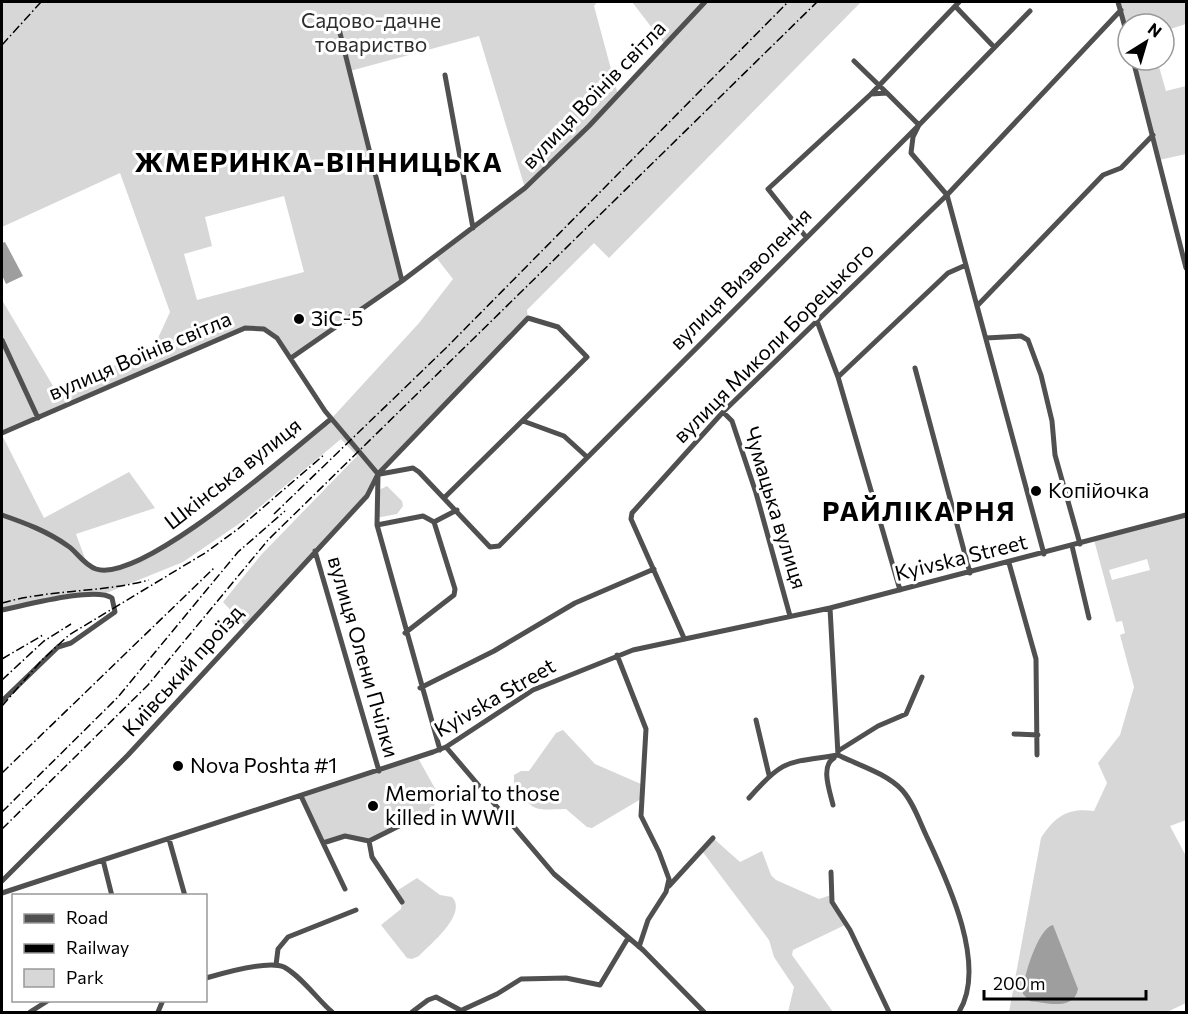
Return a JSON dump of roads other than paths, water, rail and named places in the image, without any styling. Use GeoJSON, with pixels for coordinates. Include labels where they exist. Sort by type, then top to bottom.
{"type":"FeatureCollection","features":[{"type":"Feature","properties":{"kind":"street","name":"вулиця Воїнів світла"},"geometry":{"type":"LineString","coordinates":[[2,433],[250,327],[259,327],[273,334],[291,358],[402,281],[525,188],[559,157],[705,2]]}},
{"type":"Feature","properties":{"kind":"street"},"geometry":{"type":"LineString","coordinates":[[1118,2],[1121,10]]}},
{"type":"Feature","properties":{"kind":"street"},"geometry":{"type":"LineString","coordinates":[[806,237],[768,189],[871,94],[956,3],[994,47]]}},
{"type":"Feature","properties":{"kind":"street","name":"вулиця Миколи Борецького"},"geometry":{"type":"LineString","coordinates":[[654,569],[631,519],[632,513],[723,412],[947,195],[1121,10]]}},
{"type":"Feature","properties":{"kind":"street"},"geometry":{"type":"LineString","coordinates":[[1030,11],[919,125],[913,137],[911,153],[947,195],[1044,554]]}},
{"type":"Feature","properties":{"kind":"street"},"geometry":{"type":"LineString","coordinates":[[338,25],[402,281]]}},
{"type":"Feature","properties":{"kind":"street"},"geometry":{"type":"LineString","coordinates":[[854,61],[919,125]]}},
{"type":"Feature","properties":{"kind":"street"},"geometry":{"type":"LineString","coordinates":[[1136,72],[1186,268]]}},
{"type":"Feature","properties":{"kind":"street"},"geometry":{"type":"LineString","coordinates":[[445,75],[473,228]]}},
{"type":"Feature","properties":{"kind":"street"},"geometry":{"type":"LineString","coordinates":[[871,94],[886,93]]}},
{"type":"Feature","properties":{"kind":"street","name":"вулиця Визволення"},"geometry":{"type":"LineString","coordinates":[[378,474],[413,468],[445,497],[490,547],[495,548],[919,125]]}},
{"type":"Feature","properties":{"kind":"street"},"geometry":{"type":"LineString","coordinates":[[977,306],[1103,175],[1121,168],[1153,135]]}},
{"type":"Feature","properties":{"kind":"street"},"geometry":{"type":"LineString","coordinates":[[838,377],[948,273],[966,266]]}},
{"type":"Feature","properties":{"kind":"street","name":"Київський проїзд"},"geometry":{"type":"LineString","coordinates":[[2,881],[128,755],[366,496],[378,474],[528,318],[558,327],[587,357],[523,421]]}},
{"type":"Feature","properties":{"kind":"street"},"geometry":{"type":"LineString","coordinates":[[817,321],[838,377],[900,590]]}},
{"type":"Feature","properties":{"kind":"street"},"geometry":{"type":"LineString","coordinates":[[986,338],[1021,336],[1028,340],[1041,375],[1052,421],[1055,455],[1080,544]]}},
{"type":"Feature","properties":{"kind":"street"},"geometry":{"type":"LineString","coordinates":[[2,340],[38,417]]}},
{"type":"Feature","properties":{"kind":"street"},"geometry":{"type":"LineString","coordinates":[[291,358],[331,419],[367,458],[378,474],[377,525],[420,688],[440,750]]}},
{"type":"Feature","properties":{"kind":"street"},"geometry":{"type":"LineString","coordinates":[[915,368],[970,573]]}},
{"type":"Feature","properties":{"kind":"street","name":"Чумацька вулиця"},"geometry":{"type":"LineString","coordinates":[[723,412],[732,421],[756,493],[790,616]]}},
{"type":"Feature","properties":{"kind":"street","name":"Шкінська вулиця"},"geometry":{"type":"LineString","coordinates":[[2,515],[50,535],[72,549],[87,564],[100,570],[113,569],[156,551],[180,537],[228,502],[331,419]]}},
{"type":"Feature","properties":{"kind":"street"},"geometry":{"type":"LineString","coordinates":[[445,497],[523,421],[564,436],[587,457]]}},
{"type":"Feature","properties":{"kind":"street"},"geometry":{"type":"LineString","coordinates":[[434,522],[457,510]]}},
{"type":"Feature","properties":{"kind":"street","name":"Kyivska Street"},"geometry":{"type":"LineString","coordinates":[[2,893],[440,750],[533,690],[617,655],[684,638],[830,608],[1044,554],[1186,515]]}},
{"type":"Feature","properties":{"kind":"street"},"geometry":{"type":"LineString","coordinates":[[377,525],[423,516],[434,522],[455,589],[454,595],[405,633]]}},
{"type":"Feature","properties":{"kind":"street"},"geometry":{"type":"LineString","coordinates":[[1072,546],[1089,618]]}},
{"type":"Feature","properties":{"kind":"street","name":"вулиця Олени Пчілки"},"geometry":{"type":"LineString","coordinates":[[315,551],[379,771]]}},
{"type":"Feature","properties":{"kind":"street"},"geometry":{"type":"LineString","coordinates":[[1009,563],[1036,659],[1037,755]]}},
{"type":"Feature","properties":{"kind":"street"},"geometry":{"type":"LineString","coordinates":[[420,688],[494,651],[575,603],[654,569],[684,638]]}},
{"type":"Feature","properties":{"kind":"street"},"geometry":{"type":"LineString","coordinates":[[2,610],[65,597],[104,594],[112,598],[116,612],[84,631],[71,643],[58,647],[2,701]]}},
{"type":"Feature","properties":{"kind":"street"},"geometry":{"type":"LineString","coordinates":[[830,608],[838,753]]}},
{"type":"Feature","properties":{"kind":"street"},"geometry":{"type":"LineString","coordinates":[[617,655],[645,724],[641,813],[666,868],[668,888]]}},
{"type":"Feature","properties":{"kind":"street"},"geometry":{"type":"LineString","coordinates":[[833,806],[826,767],[828,761],[878,726],[906,714],[922,677]]}},
{"type":"Feature","properties":{"kind":"street"},"geometry":{"type":"LineString","coordinates":[[756,720],[769,775]]}},
{"type":"Feature","properties":{"kind":"street"},"geometry":{"type":"LineString","coordinates":[[1014,734],[1038,735]]}},
{"type":"Feature","properties":{"kind":"street"},"geometry":{"type":"LineString","coordinates":[[446,747],[554,874],[639,947],[704,1012]]}},
{"type":"Feature","properties":{"kind":"street"},"geometry":{"type":"LineString","coordinates":[[749,798],[769,775],[791,762],[838,753],[888,779],[902,791],[934,853],[957,913],[967,952],[968,989],[959,1012]]}},
{"type":"Feature","properties":{"kind":"street"},"geometry":{"type":"LineString","coordinates":[[301,796],[345,889]]}},
{"type":"Feature","properties":{"kind":"street"},"geometry":{"type":"LineString","coordinates":[[322,843],[345,836],[369,841],[399,826]]}},
{"type":"Feature","properties":{"kind":"street"},"geometry":{"type":"LineString","coordinates":[[639,947],[648,920],[668,888],[713,838]]}},
{"type":"Feature","properties":{"kind":"street"},"geometry":{"type":"LineString","coordinates":[[169,839],[184,894]]}},
{"type":"Feature","properties":{"kind":"street"},"geometry":{"type":"LineString","coordinates":[[369,841],[372,857],[402,902]]}},
{"type":"Feature","properties":{"kind":"street"},"geometry":{"type":"LineString","coordinates":[[103,860],[112,894]]}},
{"type":"Feature","properties":{"kind":"street"},"geometry":{"type":"LineString","coordinates":[[831,872],[832,902],[850,930],[889,1012]]}},
{"type":"Feature","properties":{"kind":"street"},"geometry":{"type":"LineString","coordinates":[[276,965],[278,949],[288,937],[356,910]]}},
{"type":"Feature","properties":{"kind":"street"},"geometry":{"type":"LineString","coordinates":[[412,1012],[436,997],[462,1011],[521,979],[566,978],[600,985],[628,938]]}},
{"type":"Feature","properties":{"kind":"street"},"geometry":{"type":"LineString","coordinates":[[207,978],[276,965],[291,972],[332,1012]]}},
{"type":"Feature","properties":{"kind":"street"},"geometry":{"type":"LineString","coordinates":[[30,1012],[45,1002]]}},
{"type":"Feature","properties":{"kind":"railway"},"geometry":{"type":"LineString","coordinates":[[2,45],[41,2]]}},
{"type":"Feature","properties":{"kind":"railway"},"geometry":{"type":"LineString","coordinates":[[274,514],[446,348],[788,2]]}},
{"type":"Feature","properties":{"kind":"railway"},"geometry":{"type":"LineString","coordinates":[[2,829],[148,685],[268,540],[817,2]]}},
{"type":"Feature","properties":{"kind":"railway"},"geometry":{"type":"LineString","coordinates":[[2,706],[42,660],[69,635],[205,553],[238,529],[325,454]]}},
{"type":"Feature","properties":{"kind":"railway"},"geometry":{"type":"LineString","coordinates":[[2,812],[118,697],[238,552],[285,511]]}},
{"type":"Feature","properties":{"kind":"railway"},"geometry":{"type":"LineString","coordinates":[[2,773],[214,568]]}},
{"type":"Feature","properties":{"kind":"railway"},"geometry":{"type":"LineString","coordinates":[[2,603],[38,595],[113,587],[149,580]]}},
{"type":"Feature","properties":{"kind":"railway"},"geometry":{"type":"LineString","coordinates":[[2,680],[44,641],[71,624]]}},
{"type":"Feature","properties":{"kind":"railway"},"geometry":{"type":"LineString","coordinates":[[2,659],[43,635]]}},
{"type":"Feature","properties":{"kind":"place","name":"ЗіС-5"},"geometry":{"type":"Point","coordinates":[299,319]}},
{"type":"Feature","properties":{"kind":"place","name":"Копійочка"},"geometry":{"type":"Point","coordinates":[1036,491]}},
{"type":"Feature","properties":{"kind":"place","name":"Nova Poshta #1"},"geometry":{"type":"Point","coordinates":[178,766]}},
{"type":"Feature","properties":{"kind":"place","name":"Memorial to those killed in WWII"},"geometry":{"type":"Point","coordinates":[373,806]}},
{"type":"Feature","properties":{"kind":"district","name":"ЖМЕРИНКА-ВІННИЦЬКА"},"geometry":{"type":"Point","coordinates":[319,163]}},
{"type":"Feature","properties":{"kind":"district","name":"РАЙЛІКАРНЯ"},"geometry":{"type":"Point","coordinates":[919,512]}},
{"type":"Feature","properties":{"kind":"park label","name":"Садово-дачне товариство"},"geometry":{"type":"Point","coordinates":[371,33]}}]}
